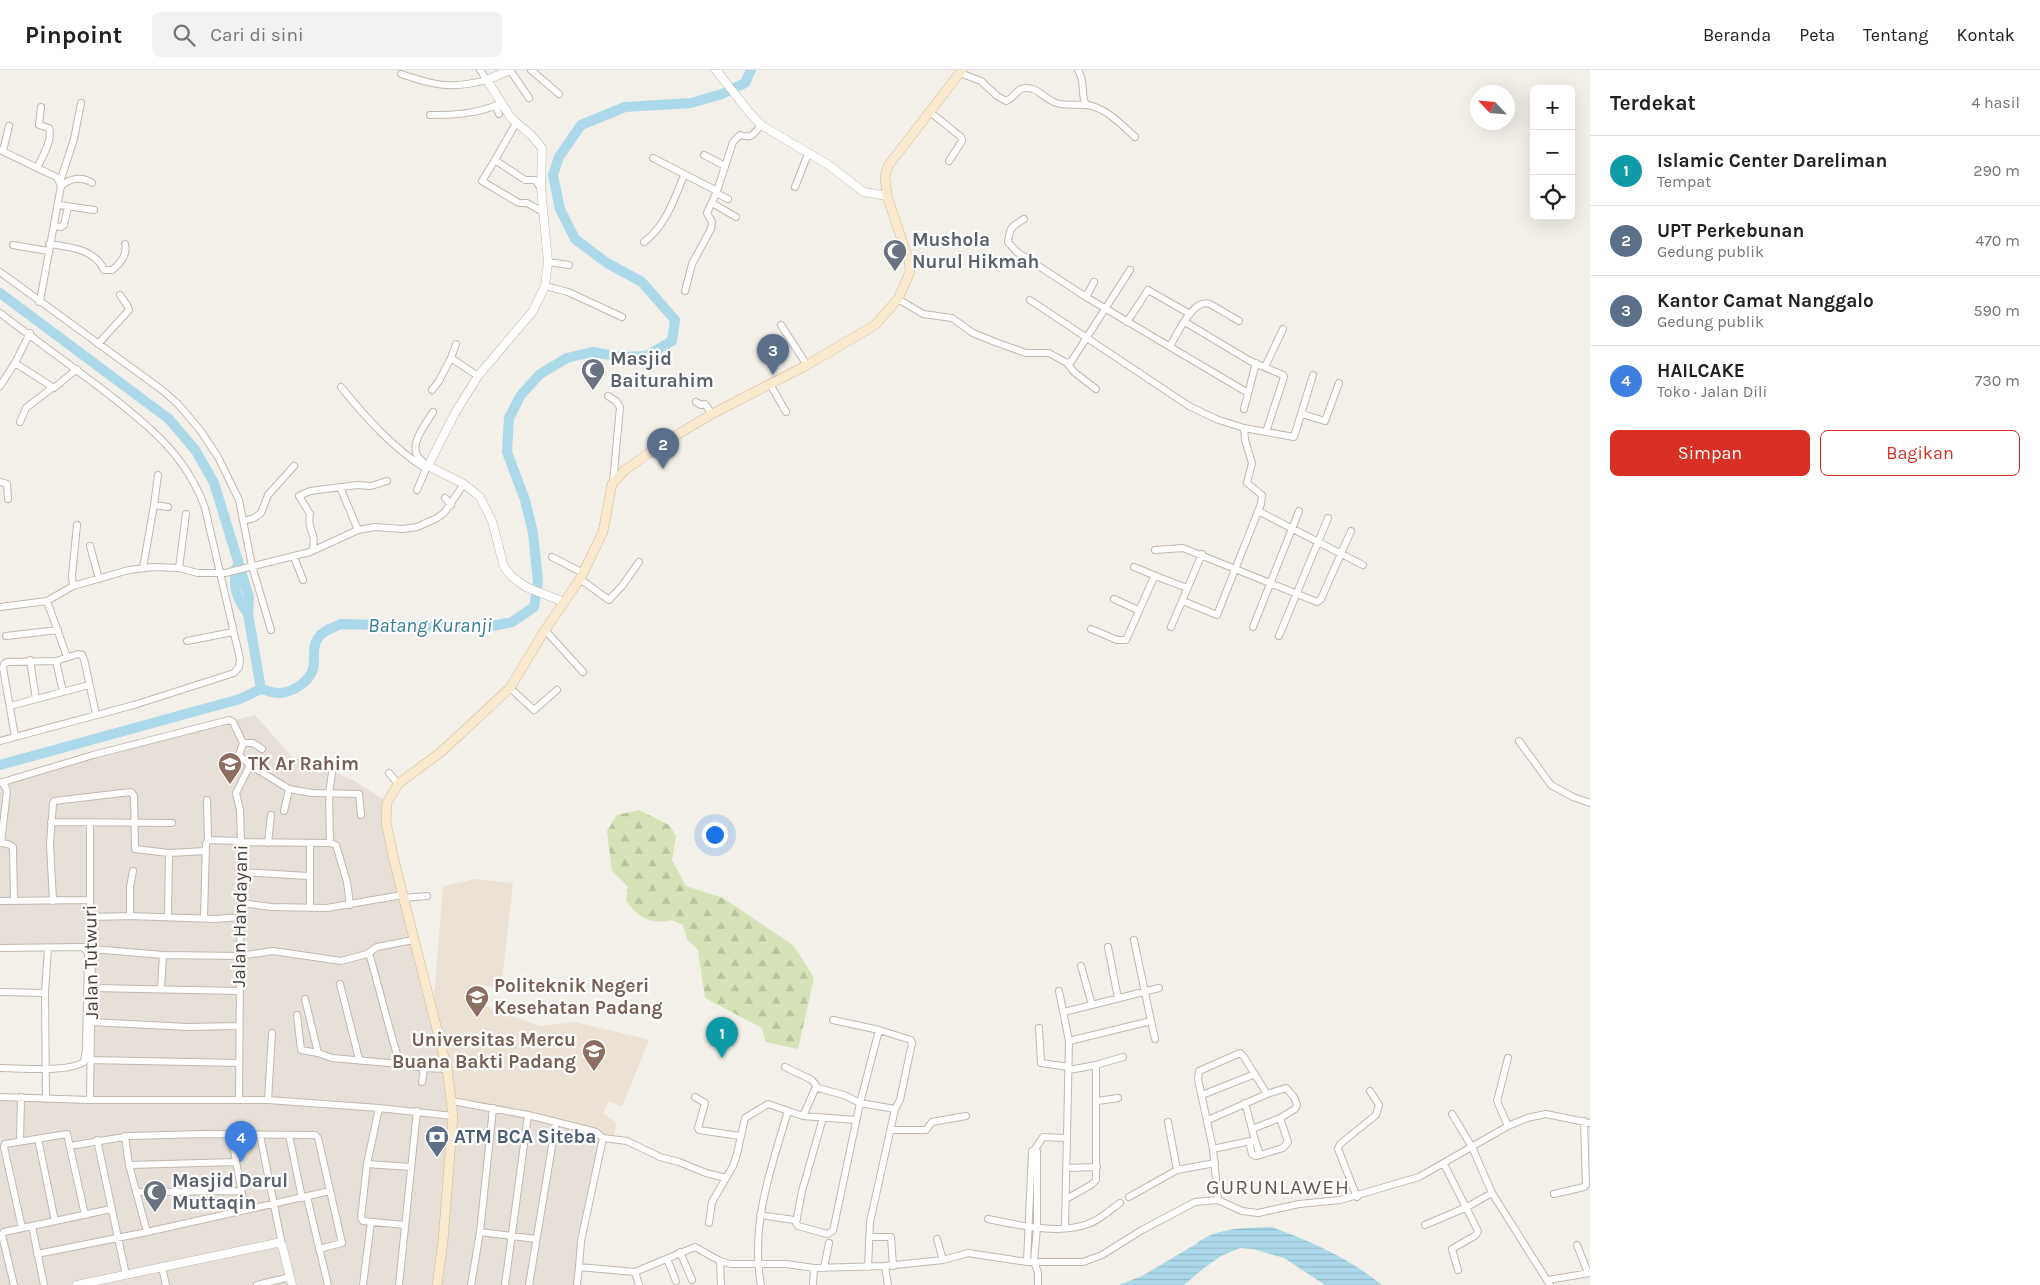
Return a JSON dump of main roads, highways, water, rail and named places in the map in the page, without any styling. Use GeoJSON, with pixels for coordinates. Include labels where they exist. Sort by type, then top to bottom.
{"type":"FeatureCollection","features":[{"type":"Feature","properties":{"kind":"main road"},"geometry":{"type":"LineString","coordinates":[[437,1285],[443,1241],[453,1116],[452,1101],[447,1069],[402,896],[385,812],[389,798],[398,784],[441,752],[510,688],[544,630],[582,576],[603,532],[612,484],[625,470],[660,445],[712,414],[807,365],[875,326],[898,299],[910,272],[909,261],[887,196],[884,177],[888,166],[961,72]]}},
{"type":"Feature","properties":{"kind":"water"},"geometry":{"type":"Polygon","coordinates":[[[1272,1227],[1330,1252],[1357,1267],[1382,1285],[1325,1285],[1284,1258],[1253,1249],[1240,1248],[1221,1256],[1184,1285],[1119,1285],[1142,1276],[1213,1234],[1222,1231],[1272,1227]]]}},
{"type":"Feature","properties":{"kind":"waterway","name":"Batang Kuranji"},"geometry":{"type":"LineString","coordinates":[[0,765],[240,699],[261,689],[278,693],[290,691],[300,686],[311,674],[314,665],[315,646],[320,635],[341,624],[483,628],[512,622],[534,607],[538,582],[533,533],[525,500],[507,452],[509,418],[521,395],[540,374],[567,358],[592,352],[622,357],[646,356],[672,341],[675,320],[642,282],[607,263],[575,239],[560,209],[553,175],[559,157],[581,125],[625,107],[691,103],[722,94],[745,83],[751,70]]}},
{"type":"Feature","properties":{"kind":"waterway"},"geometry":{"type":"LineString","coordinates":[[0,293],[169,419],[196,451],[214,483],[249,597],[248,614],[261,689]]}},
{"type":"Feature","properties":{"kind":"waterway"},"geometry":{"type":"LineString","coordinates":[[236,568],[236,592],[248,614]]}},
{"type":"Feature","properties":{"kind":"place","name":"Mushola Nurul Hikmah"},"geometry":{"type":"Point","coordinates":[895,272]}},
{"type":"Feature","properties":{"kind":"place","name":"Kantor Camat Nanggalo"},"geometry":{"type":"Point","coordinates":[773,375]}},
{"type":"Feature","properties":{"kind":"place","name":"Masjid Baiturahim"},"geometry":{"type":"Point","coordinates":[593,391]}},
{"type":"Feature","properties":{"kind":"place","name":"UPT Perkebunan"},"geometry":{"type":"Point","coordinates":[663,469]}},
{"type":"Feature","properties":{"kind":"place","name":"TK Ar Rahim"},"geometry":{"type":"Point","coordinates":[230,785]}},
{"type":"Feature","properties":{"kind":"place","name":"Politeknik Negeri Kesehatan Padang"},"geometry":{"type":"Point","coordinates":[477,1018]}},
{"type":"Feature","properties":{"kind":"place","name":"Islamic Center Dareliman"},"geometry":{"type":"Point","coordinates":[722,1058]}},
{"type":"Feature","properties":{"kind":"place","name":"Universitas Mercu Buana Bakti Padang"},"geometry":{"type":"Point","coordinates":[594,1072]}},
{"type":"Feature","properties":{"kind":"place","name":"ATM BCA Siteba"},"geometry":{"type":"Point","coordinates":[437,1158]}},
{"type":"Feature","properties":{"kind":"place","name":"HAILCAKE"},"geometry":{"type":"Point","coordinates":[241,1162]}},
{"type":"Feature","properties":{"kind":"place","name":"Masjid Darul Muttaqin"},"geometry":{"type":"Point","coordinates":[155,1213]}},
{"type":"Feature","properties":{"kind":"district","name":"GURUNLAWEH"},"geometry":{"type":"Point","coordinates":[1278,1187]}}]}
